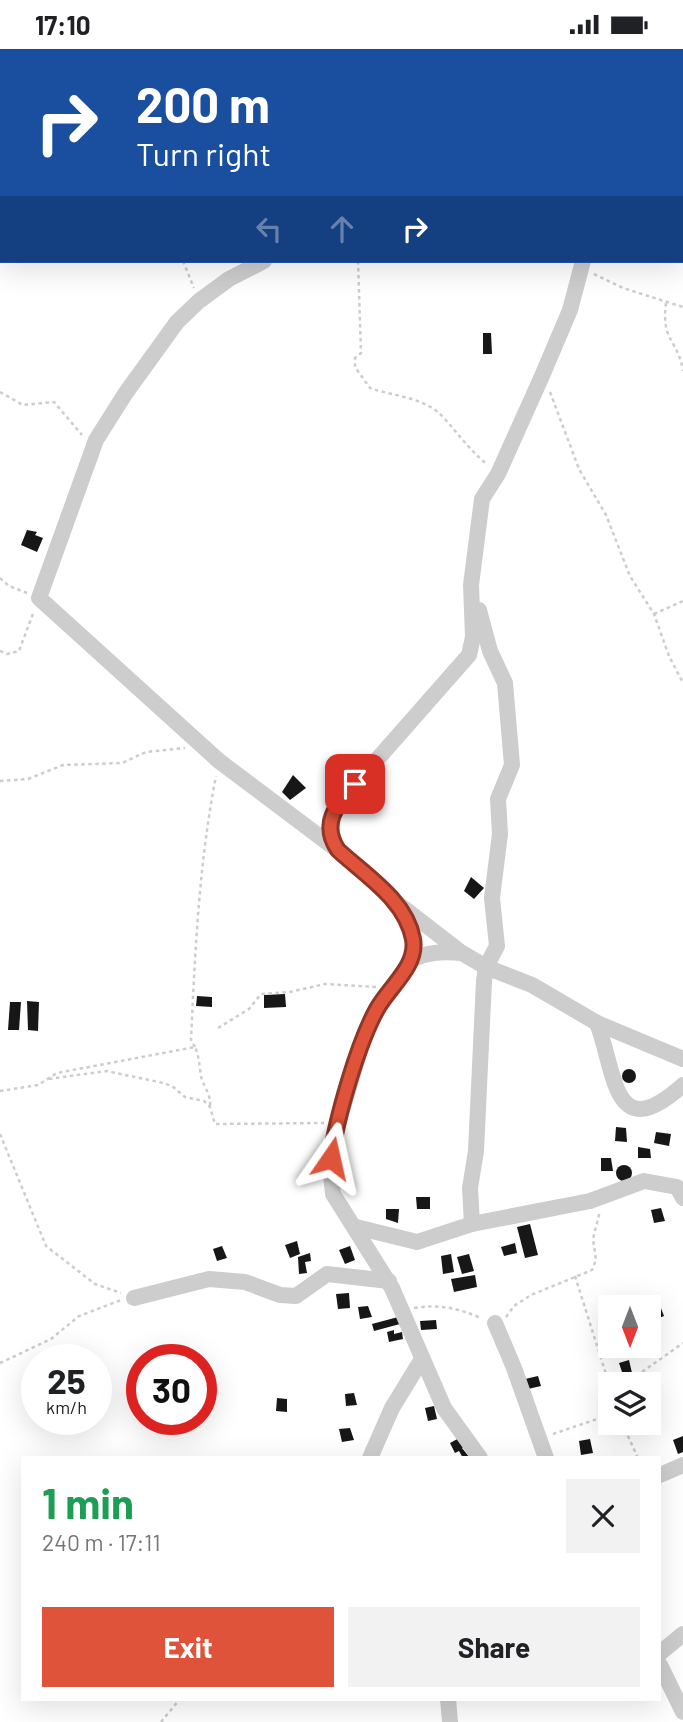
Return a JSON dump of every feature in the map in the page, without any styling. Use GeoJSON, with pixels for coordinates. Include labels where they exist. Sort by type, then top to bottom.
{"type":"FeatureCollection","features":[{"type":"Feature","properties":{"kind":"street"},"geometry":{"type":"LineString","coordinates":[[260,263],[229,279],[199,301],[155,351],[107,421],[93,448],[39,598],[214,755],[338,850],[396,902],[462,953],[486,967],[532,985],[597,1023],[683,1059]]}},
{"type":"Feature","properties":{"kind":"street"},"geometry":{"type":"LineString","coordinates":[[338,850],[329,832],[330,819],[338,804],[469,655],[472,646],[474,570],[482,499],[498,474],[542,376],[551,349],[570,310],[582,265]]}},
{"type":"Feature","properties":{"kind":"street"},"geometry":{"type":"LineString","coordinates":[[472,1224],[470,1188],[476,1151],[486,967],[497,946],[492,898],[500,834],[498,799],[512,765],[507,696],[483,629],[474,570]]}},
{"type":"Feature","properties":{"kind":"street"},"geometry":{"type":"LineString","coordinates":[[396,902],[413,938],[411,960],[369,1025],[338,1125],[331,1158],[333,1194],[388,1281],[444,1408],[479,1456]]}},
{"type":"Feature","properties":{"kind":"street"},"geometry":{"type":"LineString","coordinates":[[411,960],[445,951],[462,953]]}},
{"type":"Feature","properties":{"kind":"street"},"geometry":{"type":"LineString","coordinates":[[597,1023],[614,1087],[623,1103],[637,1109],[656,1107],[683,1085]]}},
{"type":"Feature","properties":{"kind":"street"},"geometry":{"type":"LineString","coordinates":[[356,1227],[417,1242],[472,1224],[517,1218],[600,1197],[644,1181],[677,1187],[683,1198]]}},
{"type":"Feature","properties":{"kind":"street"},"geometry":{"type":"LineString","coordinates":[[134,1298],[209,1279],[245,1282],[288,1296],[303,1293],[327,1274],[388,1281]]}},
{"type":"Feature","properties":{"kind":"street"},"geometry":{"type":"LineString","coordinates":[[495,1323],[541,1439],[543,1456]]}},
{"type":"Feature","properties":{"kind":"street"},"geometry":{"type":"LineString","coordinates":[[371,1456],[392,1408],[422,1359]]}},
{"type":"Feature","properties":{"kind":"street"},"geometry":{"type":"LineString","coordinates":[[661,1475],[683,1465]]}},
{"type":"Feature","properties":{"kind":"street"},"geometry":{"type":"LineString","coordinates":[[661,1652],[683,1634]]}},
{"type":"Feature","properties":{"kind":"street"},"geometry":{"type":"LineString","coordinates":[[661,1667],[683,1712]]}},
{"type":"Feature","properties":{"kind":"street"},"geometry":{"type":"LineString","coordinates":[[448,1701],[450,1722]]}},
{"type":"Feature","properties":{"kind":"path"},"geometry":{"type":"LineString","coordinates":[[184,263],[199,301]]}},
{"type":"Feature","properties":{"kind":"path"},"geometry":{"type":"LineString","coordinates":[[358,263],[361,353],[355,358],[355,367],[370,388],[397,394],[441,414],[456,436],[498,474]]}},
{"type":"Feature","properties":{"kind":"path"},"geometry":{"type":"LineString","coordinates":[[582,265],[622,288],[683,307]]}},
{"type":"Feature","properties":{"kind":"path"},"geometry":{"type":"LineString","coordinates":[[666,303],[663,328],[681,360],[683,371]]}},
{"type":"Feature","properties":{"kind":"path"},"geometry":{"type":"LineString","coordinates":[[542,376],[579,469],[606,515],[630,576],[654,614],[669,656],[683,683]]}},
{"type":"Feature","properties":{"kind":"path"},"geometry":{"type":"LineString","coordinates":[[0,393],[23,405],[54,402],[93,448]]}},
{"type":"Feature","properties":{"kind":"path"},"geometry":{"type":"LineString","coordinates":[[0,578],[9,586],[39,598],[19,650],[7,655],[0,651]]}},
{"type":"Feature","properties":{"kind":"path"},"geometry":{"type":"LineString","coordinates":[[654,614],[683,601]]}},
{"type":"Feature","properties":{"kind":"path"},"geometry":{"type":"LineString","coordinates":[[0,781],[28,779],[62,765],[122,763],[146,752],[177,748],[214,755],[192,987],[191,1040],[200,1058],[202,1080],[208,1090],[215,1124],[226,1126],[302,1122],[338,1125]]}},
{"type":"Feature","properties":{"kind":"path"},"geometry":{"type":"LineString","coordinates":[[218,1028],[249,1009],[261,994],[290,992],[325,984],[390,989]]}},
{"type":"Feature","properties":{"kind":"path"},"geometry":{"type":"LineString","coordinates":[[0,1091],[38,1085],[57,1073],[195,1047]]}},
{"type":"Feature","properties":{"kind":"path"},"geometry":{"type":"LineString","coordinates":[[49,1079],[106,1071],[120,1072],[172,1086],[186,1097],[204,1101],[210,1107]]}},
{"type":"Feature","properties":{"kind":"path"},"geometry":{"type":"LineString","coordinates":[[0,1135],[46,1246],[95,1284],[134,1298]]}},
{"type":"Feature","properties":{"kind":"path"},"geometry":{"type":"LineString","coordinates":[[403,1310],[437,1304],[455,1307],[495,1323],[508,1316],[514,1306],[531,1295],[592,1269],[596,1259],[593,1239],[599,1220],[600,1197]]}},
{"type":"Feature","properties":{"kind":"path"},"geometry":{"type":"LineString","coordinates":[[575,1276],[605,1372]]}},
{"type":"Feature","properties":{"kind":"path"},"geometry":{"type":"LineString","coordinates":[[0,1363],[51,1339],[79,1316],[114,1301],[134,1298]]}},
{"type":"Feature","properties":{"kind":"path"},"geometry":{"type":"LineString","coordinates":[[642,1372],[683,1343]]}},
{"type":"Feature","properties":{"kind":"path"},"geometry":{"type":"LineString","coordinates":[[541,1439],[598,1418]]}},
{"type":"Feature","properties":{"kind":"path"},"geometry":{"type":"LineString","coordinates":[[627,1435],[637,1456]]}},
{"type":"Feature","properties":{"kind":"path"},"geometry":{"type":"LineString","coordinates":[[161,1722],[178,1701]]}},
{"type":"Feature","properties":{"kind":"building"},"geometry":{"type":"Polygon","coordinates":[[[483,333],[491,333],[492,354],[483,354],[483,333]]]}},
{"type":"Feature","properties":{"kind":"building"},"geometry":{"type":"Polygon","coordinates":[[[27,530],[37,532],[35,535],[43,538],[37,552],[21,545],[27,530]]]}},
{"type":"Feature","properties":{"kind":"building"},"geometry":{"type":"Polygon","coordinates":[[[293,775],[306,788],[290,800],[282,792],[293,775]]]}},
{"type":"Feature","properties":{"kind":"building"},"geometry":{"type":"Polygon","coordinates":[[[471,877],[484,888],[474,899],[464,891],[471,877]]]}},
{"type":"Feature","properties":{"kind":"building"},"geometry":{"type":"Polygon","coordinates":[[[285,994],[286,1007],[264,1008],[264,995],[285,994]]]}},
{"type":"Feature","properties":{"kind":"building"},"geometry":{"type":"Polygon","coordinates":[[[197,996],[212,997],[212,1007],[196,1006],[197,996]]]}},
{"type":"Feature","properties":{"kind":"building"},"geometry":{"type":"Polygon","coordinates":[[[27,1001],[39,1002],[38,1031],[28,1030],[27,1001]]]}},
{"type":"Feature","properties":{"kind":"building"},"geometry":{"type":"Polygon","coordinates":[[[10,1002],[21,1002],[19,1030],[8,1030],[10,1002]]]}},
{"type":"Feature","properties":{"kind":"building"},"geometry":{"type":"Polygon","coordinates":[[[629,1069],[634,1071],[634,1081],[629,1083],[624,1081],[622,1076],[624,1071],[629,1069]]]}},
{"type":"Feature","properties":{"kind":"building"},"geometry":{"type":"Polygon","coordinates":[[[616,1127],[626,1128],[627,1142],[615,1141],[616,1127]]]}},
{"type":"Feature","properties":{"kind":"building"},"geometry":{"type":"Polygon","coordinates":[[[656,1132],[671,1134],[669,1146],[654,1143],[656,1132]]]}},
{"type":"Feature","properties":{"kind":"building"},"geometry":{"type":"Polygon","coordinates":[[[638,1147],[650,1149],[651,1158],[638,1158],[638,1147]]]}},
{"type":"Feature","properties":{"kind":"building"},"geometry":{"type":"Polygon","coordinates":[[[601,1158],[611,1158],[613,1171],[601,1171],[601,1158]]]}},
{"type":"Feature","properties":{"kind":"building"},"geometry":{"type":"Polygon","coordinates":[[[621,1165],[627,1165],[632,1173],[630,1179],[621,1181],[616,1176],[616,1170],[621,1165]]]}},
{"type":"Feature","properties":{"kind":"building"},"geometry":{"type":"Polygon","coordinates":[[[416,1197],[430,1197],[430,1209],[417,1209],[416,1197]]]}},
{"type":"Feature","properties":{"kind":"building"},"geometry":{"type":"Polygon","coordinates":[[[661,1208],[665,1221],[654,1223],[651,1210],[661,1208]]]}},
{"type":"Feature","properties":{"kind":"building"},"geometry":{"type":"Polygon","coordinates":[[[386,1209],[399,1209],[398,1223],[386,1219],[386,1209]]]}},
{"type":"Feature","properties":{"kind":"building"},"geometry":{"type":"Polygon","coordinates":[[[530,1224],[538,1255],[525,1258],[517,1227],[530,1224]]]}},
{"type":"Feature","properties":{"kind":"building"},"geometry":{"type":"Polygon","coordinates":[[[297,1241],[300,1254],[290,1258],[285,1245],[297,1241]]]}},
{"type":"Feature","properties":{"kind":"building"},"geometry":{"type":"Polygon","coordinates":[[[515,1243],[517,1253],[504,1256],[501,1247],[515,1243]]]}},
{"type":"Feature","properties":{"kind":"building"},"geometry":{"type":"Polygon","coordinates":[[[222,1246],[227,1258],[217,1261],[213,1249],[222,1246]]]}},
{"type":"Feature","properties":{"kind":"building"},"geometry":{"type":"Polygon","coordinates":[[[350,1246],[355,1260],[345,1264],[339,1250],[350,1246]]]}},
{"type":"Feature","properties":{"kind":"building"},"geometry":{"type":"Polygon","coordinates":[[[310,1253],[311,1261],[305,1262],[307,1273],[299,1274],[298,1257],[310,1253]]]}},
{"type":"Feature","properties":{"kind":"building"},"geometry":{"type":"Polygon","coordinates":[[[451,1254],[454,1272],[443,1274],[441,1256],[451,1254]]]}},
{"type":"Feature","properties":{"kind":"building"},"geometry":{"type":"Polygon","coordinates":[[[469,1254],[474,1271],[462,1274],[457,1257],[469,1254]]]}},
{"type":"Feature","properties":{"kind":"building"},"geometry":{"type":"Polygon","coordinates":[[[475,1275],[477,1287],[454,1292],[451,1279],[475,1275]]]}},
{"type":"Feature","properties":{"kind":"building"},"geometry":{"type":"Polygon","coordinates":[[[349,1293],[350,1308],[338,1309],[336,1294],[349,1293]]]}},
{"type":"Feature","properties":{"kind":"building"},"geometry":{"type":"Polygon","coordinates":[[[368,1306],[372,1317],[360,1319],[358,1307],[368,1306]]]}},
{"type":"Feature","properties":{"kind":"building"},"geometry":{"type":"Polygon","coordinates":[[[398,1317],[400,1324],[374,1331],[372,1324],[398,1317]]]}},
{"type":"Feature","properties":{"kind":"building"},"geometry":{"type":"Polygon","coordinates":[[[436,1320],[437,1329],[421,1330],[420,1321],[436,1320]]]}},
{"type":"Feature","properties":{"kind":"building"},"geometry":{"type":"Polygon","coordinates":[[[394,1330],[394,1334],[402,1332],[403,1339],[389,1342],[387,1332],[394,1330]]]}},
{"type":"Feature","properties":{"kind":"building"},"geometry":{"type":"Polygon","coordinates":[[[629,1360],[632,1372],[622,1372],[619,1363],[629,1360]]]}},
{"type":"Feature","properties":{"kind":"building"},"geometry":{"type":"Polygon","coordinates":[[[538,1376],[541,1386],[528,1389],[525,1379],[538,1376]]]}},
{"type":"Feature","properties":{"kind":"building"},"geometry":{"type":"Polygon","coordinates":[[[354,1393],[357,1405],[346,1406],[345,1394],[354,1393]]]}},
{"type":"Feature","properties":{"kind":"building"},"geometry":{"type":"Polygon","coordinates":[[[277,1398],[287,1399],[287,1412],[276,1411],[277,1398]]]}},
{"type":"Feature","properties":{"kind":"building"},"geometry":{"type":"Polygon","coordinates":[[[434,1406],[437,1419],[428,1421],[425,1408],[434,1406]]]}},
{"type":"Feature","properties":{"kind":"building"},"geometry":{"type":"Polygon","coordinates":[[[350,1428],[354,1440],[342,1442],[339,1429],[350,1428]]]}},
{"type":"Feature","properties":{"kind":"building"},"geometry":{"type":"Polygon","coordinates":[[[683,1436],[683,1452],[678,1454],[673,1440],[683,1436]]]}},
{"type":"Feature","properties":{"kind":"building"},"geometry":{"type":"Polygon","coordinates":[[[461,1437],[465,1446],[462,1448],[468,1456],[462,1456],[459,1451],[455,1453],[450,1443],[461,1437]]]}},
{"type":"Feature","properties":{"kind":"building"},"geometry":{"type":"Polygon","coordinates":[[[590,1439],[593,1453],[581,1455],[579,1441],[590,1439]]]}},
{"type":"Feature","properties":{"kind":"route"},"geometry":{"type":"LineString","coordinates":[[331,1158],[333,1141],[363,1040],[377,1008],[411,960],[414,949],[407,921],[396,902],[338,850],[331,840],[330,819],[338,804],[355,784]]}}]}
